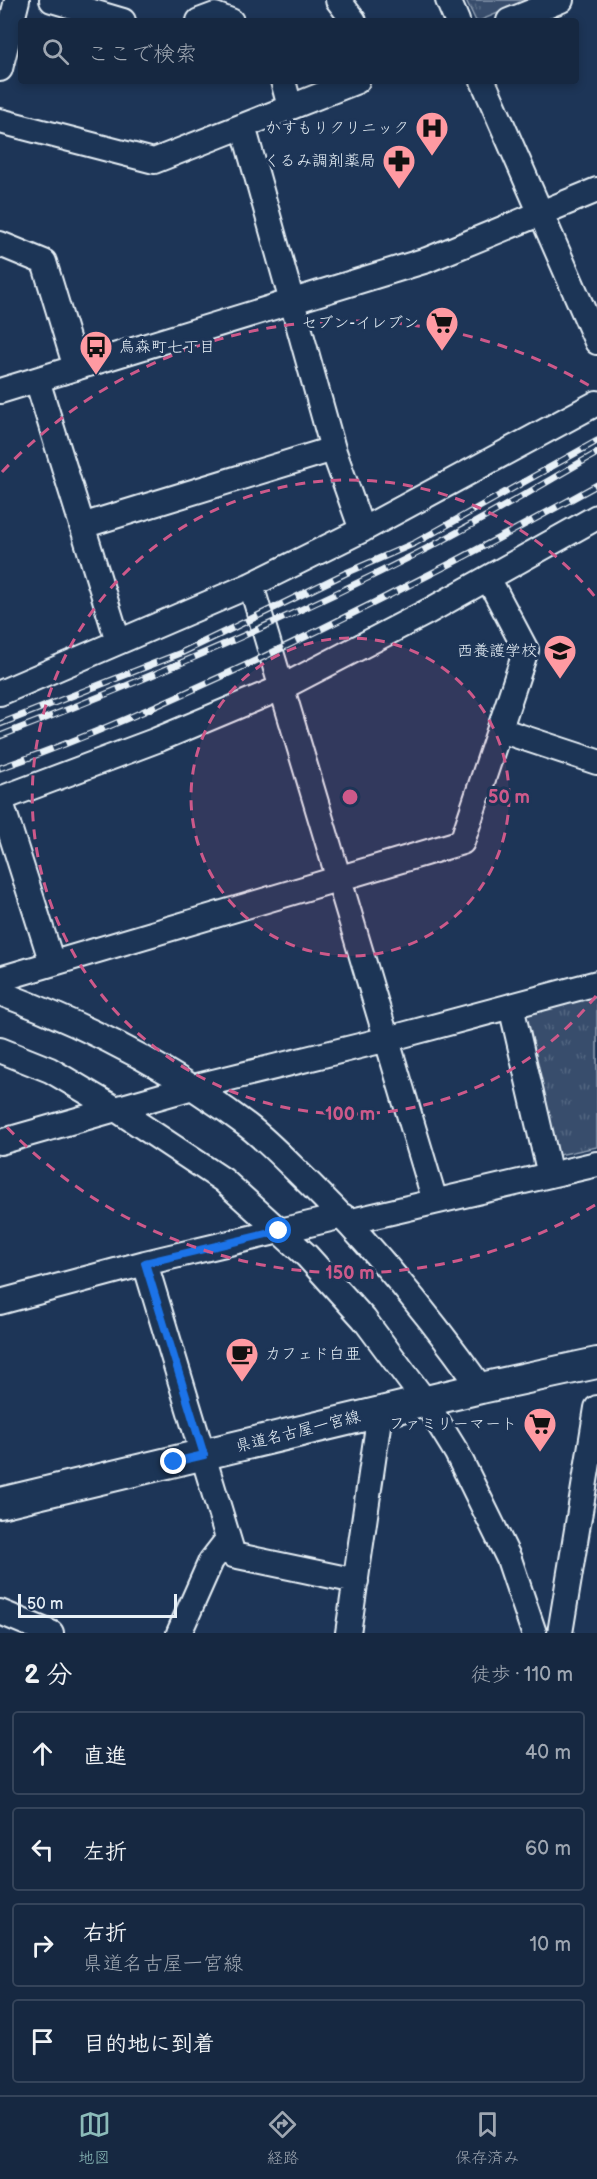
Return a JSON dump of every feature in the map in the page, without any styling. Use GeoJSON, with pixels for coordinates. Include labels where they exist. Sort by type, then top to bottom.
{"type":"FeatureCollection","features":[{"type":"Feature","properties":{"kind":"main road","name":"県道名古屋一宮線"},"geometry":{"type":"LineString","coordinates":[[0,1503],[425,1401],[597,1363]]}},
{"type":"Feature","properties":{"kind":"street"},"geometry":{"type":"LineString","coordinates":[[0,69],[17,0]]}},
{"type":"Feature","properties":{"kind":"street"},"geometry":{"type":"LineString","coordinates":[[52,0],[113,18]]}},
{"type":"Feature","properties":{"kind":"street"},"geometry":{"type":"LineString","coordinates":[[338,0],[352,18]]}},
{"type":"Feature","properties":{"kind":"street"},"geometry":{"type":"LineString","coordinates":[[448,0],[456,18]]}},
{"type":"Feature","properties":{"kind":"street"},"geometry":{"type":"LineString","coordinates":[[516,18],[561,0]]}},
{"type":"Feature","properties":{"kind":"street"},"geometry":{"type":"LineString","coordinates":[[208,18],[216,15],[224,18]]}},
{"type":"Feature","properties":{"kind":"street"},"geometry":{"type":"LineString","coordinates":[[284,84],[290,107]]}},
{"type":"Feature","properties":{"kind":"street"},"geometry":{"type":"LineString","coordinates":[[0,121],[154,161],[349,84]]}},
{"type":"Feature","properties":{"kind":"street"},"geometry":{"type":"LineString","coordinates":[[484,84],[597,342]]}},
{"type":"Feature","properties":{"kind":"street"},"geometry":{"type":"LineString","coordinates":[[243,126],[333,449],[362,530]]}},
{"type":"Feature","properties":{"kind":"street"},"geometry":{"type":"LineString","coordinates":[[0,391],[427,260],[542,215],[597,190]]}},
{"type":"Feature","properties":{"kind":"street"},"geometry":{"type":"LineString","coordinates":[[0,244],[44,262],[76,368]]}},
{"type":"Feature","properties":{"kind":"street"},"geometry":{"type":"LineString","coordinates":[[37,380],[117,641]]}},
{"type":"Feature","properties":{"kind":"street"},"geometry":{"type":"LineString","coordinates":[[0,693],[251,585],[362,530],[597,403]]}},
{"type":"Feature","properties":{"kind":"street"},"geometry":{"type":"LineString","coordinates":[[82,526],[333,449]]}},
{"type":"Feature","properties":{"kind":"street"},"geometry":{"type":"LineString","coordinates":[[52,963],[1,794],[157,740],[281,688],[597,518]]}},
{"type":"Feature","properties":{"kind":"street"},"geometry":{"type":"LineString","coordinates":[[0,978],[462,842],[526,650],[488,578]]}},
{"type":"Feature","properties":{"kind":"street"},"geometry":{"type":"LineString","coordinates":[[251,585],[435,1202]]}},
{"type":"Feature","properties":{"kind":"street"},"geometry":{"type":"LineString","coordinates":[[500,730],[597,762]]}},
{"type":"Feature","properties":{"kind":"street"},"geometry":{"type":"LineString","coordinates":[[0,1142],[193,1087],[388,1039],[597,983]]}},
{"type":"Feature","properties":{"kind":"street"},"geometry":{"type":"LineString","coordinates":[[0,993],[62,1016],[193,1087],[250,1128],[346,1219],[429,1314],[481,1388]]}},
{"type":"Feature","properties":{"kind":"street"},"geometry":{"type":"LineString","coordinates":[[512,1006],[550,1175]]}},
{"type":"Feature","properties":{"kind":"street"},"geometry":{"type":"LineString","coordinates":[[0,1050],[50,1070],[116,1109],[223,1180],[307,1256],[364,1319],[425,1401],[457,1454],[509,1559],[534,1633]]}},
{"type":"Feature","properties":{"kind":"street"},"geometry":{"type":"LineString","coordinates":[[0,1302],[145,1263],[279,1231],[435,1202],[597,1164]]}},
{"type":"Feature","properties":{"kind":"street"},"geometry":{"type":"LineString","coordinates":[[145,1263],[233,1555],[356,1581]]}},
{"type":"Feature","properties":{"kind":"street"},"geometry":{"type":"LineString","coordinates":[[560,1633],[597,1408]]}},
{"type":"Feature","properties":{"kind":"street"},"geometry":{"type":"LineString","coordinates":[[348,1633],[380,1412]]}},
{"type":"Feature","properties":{"kind":"street"},"geometry":{"type":"LineString","coordinates":[[179,1633],[211,1562],[228,1539]]}},
{"type":"Feature","properties":{"kind":"street"},"geometry":{"type":"LineString","coordinates":[[0,1612],[51,1633]]}},
{"type":"Feature","properties":{"kind":"green space"},"geometry":{"type":"Polygon","coordinates":[[[466,0],[529,0],[486,18],[475,18],[466,0]]]}},
{"type":"Feature","properties":{"kind":"green space"},"geometry":{"type":"Polygon","coordinates":[[[597,993],[597,1147],[559,1155],[551,1150],[521,1022],[526,1012],[597,993]]]}},
{"type":"Feature","properties":{"kind":"railway"},"geometry":{"type":"LineString","coordinates":[[0,724],[181,653],[346,573],[415,543],[597,441]]}},
{"type":"Feature","properties":{"kind":"railway"},"geometry":{"type":"LineString","coordinates":[[0,736],[160,672],[318,602],[444,540],[597,453]]}},
{"type":"Feature","properties":{"kind":"railway"},"geometry":{"type":"LineString","coordinates":[[0,768],[97,731],[255,661],[428,576],[597,485]]}},
{"type":"Feature","properties":{"kind":"place","name":"かすもりクリニック"},"geometry":{"type":"Point","coordinates":[432,157]}},
{"type":"Feature","properties":{"kind":"place","name":"くるみ調剤薬局"},"geometry":{"type":"Point","coordinates":[399,190]}},
{"type":"Feature","properties":{"kind":"place","name":"セブン-イレブン"},"geometry":{"type":"Point","coordinates":[442,352]}},
{"type":"Feature","properties":{"kind":"place","name":"烏森町七丁目"},"geometry":{"type":"Point","coordinates":[96,376]}},
{"type":"Feature","properties":{"kind":"place","name":"西養護学校"},"geometry":{"type":"Point","coordinates":[560,680]}},
{"type":"Feature","properties":{"kind":"place","name":"カフェド白亜"},"geometry":{"type":"Point","coordinates":[242,1383]}},
{"type":"Feature","properties":{"kind":"place","name":"ファミリーマート"},"geometry":{"type":"Point","coordinates":[540,1453]}},
{"type":"Feature","properties":{"kind":"route"},"geometry":{"type":"LineString","coordinates":[[174,1462],[204,1455],[145,1263],[279,1231]]}}]}
